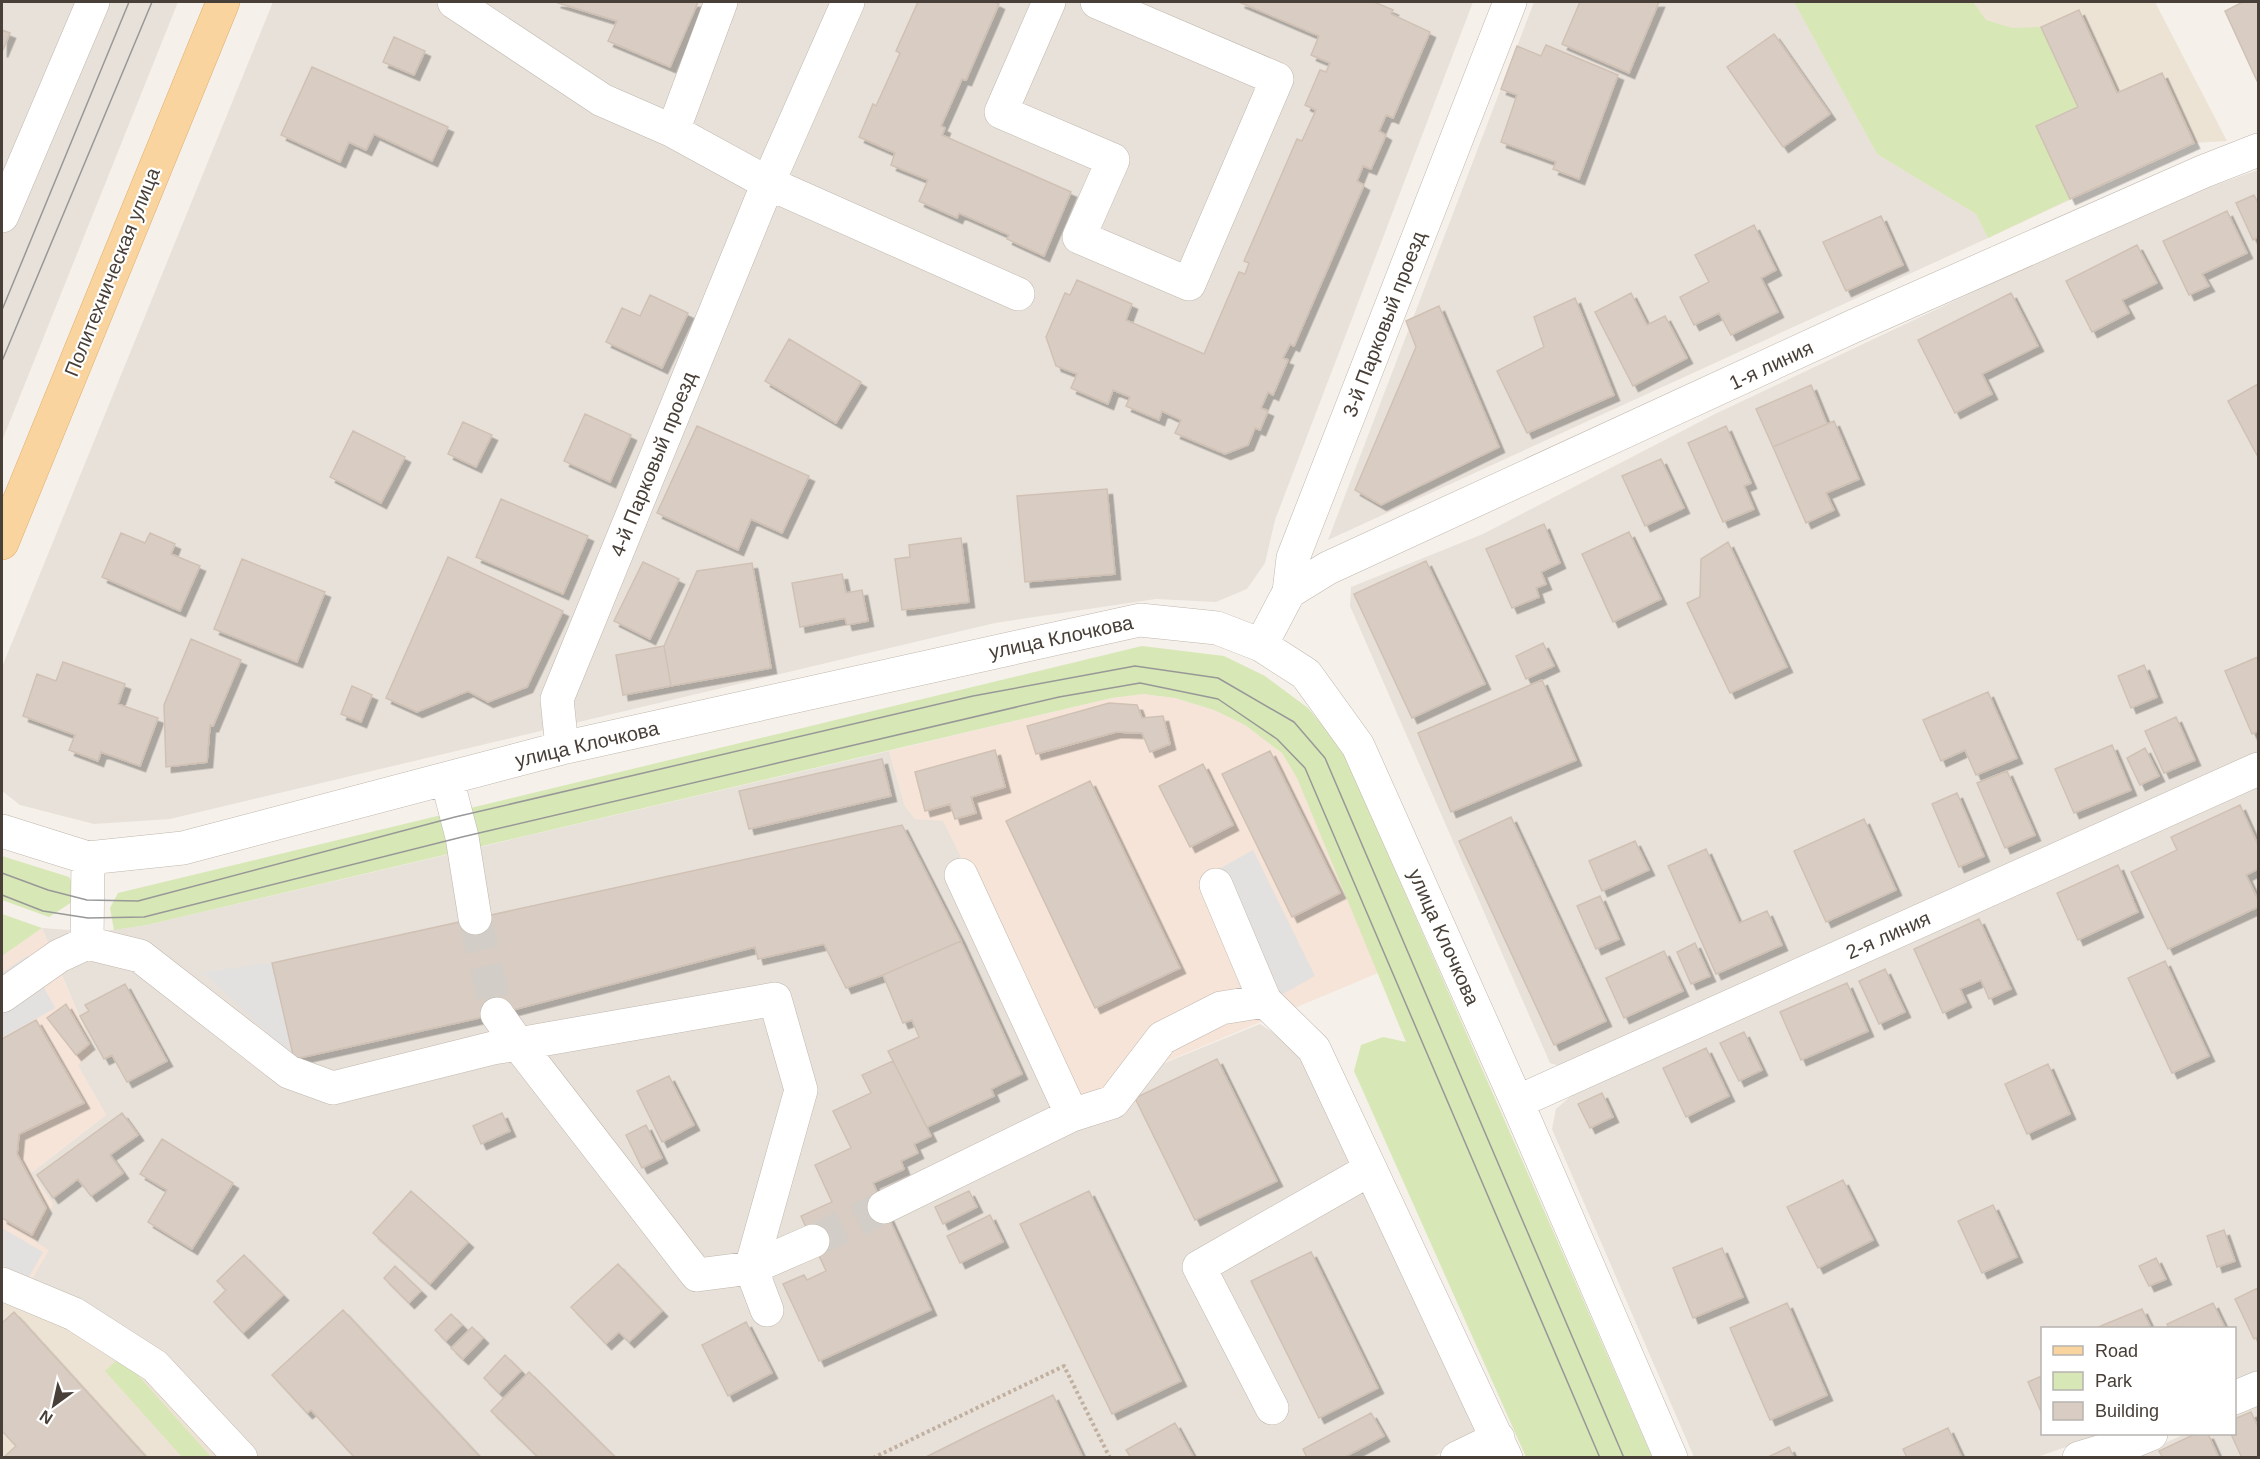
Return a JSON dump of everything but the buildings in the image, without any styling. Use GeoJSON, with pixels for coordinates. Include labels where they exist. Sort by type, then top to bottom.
{"type":"FeatureCollection","features":[{"type":"Feature","properties":{"kind":"main road","name":"Политехническая улица"},"geometry":{"type":"LineString","coordinates":[[2,543],[223,2]]}},
{"type":"Feature","properties":{"kind":"street"},"geometry":{"type":"LineString","coordinates":[[3,207],[93,2]]}},
{"type":"Feature","properties":{"kind":"street"},"geometry":{"type":"LineString","coordinates":[[454,2],[602,100],[673,131],[768,183],[1018,294]]}},
{"type":"Feature","properties":{"kind":"street"},"geometry":{"type":"LineString","coordinates":[[673,131],[721,2]]}},
{"type":"Feature","properties":{"kind":"street","name":"4-й Парковый проезд"},"geometry":{"type":"LineString","coordinates":[[562,748],[557,699],[768,183],[848,2]]}},
{"type":"Feature","properties":{"kind":"street"},"geometry":{"type":"LineString","coordinates":[[1049,2],[1001,112],[1113,160],[1079,237],[1189,284],[1277,79],[1097,2]]}},
{"type":"Feature","properties":{"kind":"street","name":"3-й Парковый проезд"},"geometry":{"type":"LineString","coordinates":[[1261,645],[1289,592],[1293,558],[1510,2]]}},
{"type":"Feature","properties":{"kind":"street","name":"1-я линия"},"geometry":{"type":"LineString","coordinates":[[1289,592],[1328,568],[1856,325],[2202,172],[2259,150]]}},
{"type":"Feature","properties":{"kind":"street","name":"улица Клочкова"},"geometry":{"type":"LineString","coordinates":[[2,831],[88,858],[183,848],[562,748],[1140,620],[1217,628],[1261,645],[1305,674],[1358,746],[1517,1102],[1671,1458]]}},
{"type":"Feature","properties":{"kind":"street","name":"2-я линия"},"geometry":{"type":"LineString","coordinates":[[1517,1102],[2259,769]]}},
{"type":"Feature","properties":{"kind":"street"},"geometry":{"type":"LineString","coordinates":[[447,779],[462,837],[475,918]]}},
{"type":"Feature","properties":{"kind":"street"},"geometry":{"type":"LineString","coordinates":[[87,943],[88,858]]}},
{"type":"Feature","properties":{"kind":"street"},"geometry":{"type":"LineString","coordinates":[[961,875],[1072,1115]]}},
{"type":"Feature","properties":{"kind":"street"},"geometry":{"type":"LineString","coordinates":[[1216,885],[1264,1001],[1314,1049],[1502,1448],[1457,1458]]}},
{"type":"Feature","properties":{"kind":"street"},"geometry":{"type":"LineString","coordinates":[[2,996],[59,956],[87,943],[140,956],[289,1072],[333,1088],[493,1048],[775,999],[801,1090],[752,1268],[767,1310]]}},
{"type":"Feature","properties":{"kind":"street"},"geometry":{"type":"LineString","coordinates":[[884,1207],[1072,1115],[1113,1102],[1162,1038],[1221,1008],[1264,1001]]}},
{"type":"Feature","properties":{"kind":"street"},"geometry":{"type":"LineString","coordinates":[[497,1014],[697,1275],[752,1268],[813,1241]]}},
{"type":"Feature","properties":{"kind":"street"},"geometry":{"type":"LineString","coordinates":[[1272,1408],[1199,1267],[1370,1170]]}},
{"type":"Feature","properties":{"kind":"street"},"geometry":{"type":"LineString","coordinates":[[2,1284],[74,1314],[156,1366],[241,1458]]}},
{"type":"Feature","properties":{"kind":"street"},"geometry":{"type":"LineString","coordinates":[[2236,1398],[2259,1388]]}},
{"type":"Feature","properties":{"kind":"street"},"geometry":{"type":"LineString","coordinates":[[2079,1458],[2149,1435]]}},
{"type":"Feature","properties":{"kind":"path"},"geometry":{"type":"LineString","coordinates":[[873,1458],[1064,1366],[1110,1458]]}},
{"type":"Feature","properties":{"kind":"shaded area"},"geometry":{"type":"Polygon","coordinates":[[[2,2],[178,2],[2,441],[2,2]]]}},
{"type":"Feature","properties":{"kind":"shaded area"},"geometry":{"type":"Polygon","coordinates":[[[273,2],[1473,2],[1275,520],[1265,563],[1247,589],[1216,602],[1156,599],[995,623],[170,819],[94,824],[20,805],[2,791],[2,667],[273,2]]]}},
{"type":"Feature","properties":{"kind":"shaded area"},"geometry":{"type":"Polygon","coordinates":[[[1534,2],[1794,2],[1877,154],[1976,214],[1988,238],[1328,540],[1534,2]]]}},
{"type":"Feature","properties":{"kind":"shaded area"},"geometry":{"type":"Polygon","coordinates":[[[1794,2],[2155,2],[2227,141],[2193,143],[1988,238],[1976,214],[1877,154],[1794,2]]]}},
{"type":"Feature","properties":{"kind":"shaded area"},"geometry":{"type":"Polygon","coordinates":[[[2258,170],[2258,752],[1562,1067],[1550,1063],[1350,606],[1351,587],[1483,534],[1715,414],[2026,267],[2207,188],[2258,170]]]}},
{"type":"Feature","properties":{"kind":"shaded area"},"geometry":{"type":"Polygon","coordinates":[[[1143,694],[1175,698],[1214,710],[1245,725],[1282,753],[1297,778],[1378,973],[1079,1098],[943,821],[915,819],[905,806],[889,751],[1112,698],[1143,694]]]}},
{"type":"Feature","properties":{"kind":"shaded area"},"geometry":{"type":"Polygon","coordinates":[[[889,751],[905,806],[915,819],[943,820],[1079,1098],[1260,1024],[1304,1053],[1476,1413],[1474,1431],[1466,1441],[1430,1458],[256,1457],[30,1283],[48,1250],[35,1242],[53,1204],[31,1173],[106,1115],[77,1064],[94,1051],[42,928],[98,932],[147,925],[889,751]]]}},
{"type":"Feature","properties":{"kind":"shaded area"},"geometry":{"type":"Polygon","coordinates":[[[2258,781],[2258,1374],[2236,1384],[2236,1327],[2041,1327],[2041,1435],[2100,1435],[2037,1457],[1694,1457],[1552,1129],[1556,1109],[1578,1090],[2258,781]]]}},
{"type":"Feature","properties":{"kind":"shaded area"},"geometry":{"type":"Polygon","coordinates":[[[1253,850],[1315,976],[1281,995],[1219,869],[1253,850]]]}},
{"type":"Feature","properties":{"kind":"shaded area"},"geometry":{"type":"Polygon","coordinates":[[[42,928],[94,1052],[78,1065],[106,1115],[31,1173],[53,1204],[35,1242],[49,1250],[30,1283],[2,1268],[2,956],[42,928]]]}},
{"type":"Feature","properties":{"kind":"shaded area"},"geometry":{"type":"Polygon","coordinates":[[[27,956],[55,1008],[2,1038],[2,973],[27,956]]]}},
{"type":"Feature","properties":{"kind":"shaded area"},"geometry":{"type":"Polygon","coordinates":[[[272,963],[294,1059],[203,972],[272,963]]]}},
{"type":"Feature","properties":{"kind":"shaded area"},"geometry":{"type":"Polygon","coordinates":[[[2,1228],[43,1252],[28,1279],[2,1265],[2,1228]]]}},
{"type":"Feature","properties":{"kind":"shaded area"},"geometry":{"type":"Polygon","coordinates":[[[2,1297],[130,1355],[223,1457],[2,1457],[2,1297]]]}},
{"type":"Feature","properties":{"kind":"shaded area"},"geometry":{"type":"Polygon","coordinates":[[[2258,1400],[2258,1457],[2131,1458],[2183,1435],[2236,1435],[2236,1411],[2258,1400]]]}},
{"type":"Feature","properties":{"kind":"green space"},"geometry":{"type":"Polygon","coordinates":[[[1794,2],[1973,2],[1986,20],[2012,28],[2041,27],[2078,107],[2036,126],[2070,199],[1988,238],[1976,214],[1877,154],[1794,2]]]}},
{"type":"Feature","properties":{"kind":"green space"},"geometry":{"type":"Polygon","coordinates":[[[1142,646],[1224,656],[1265,676],[1308,708],[1341,747],[1652,1457],[1526,1457],[1354,1071],[1361,1045],[1383,1037],[1406,1042],[1297,778],[1282,753],[1245,725],[1214,710],[1175,698],[1143,694],[1112,698],[147,925],[114,930],[110,908],[118,893],[1142,646]]]}},
{"type":"Feature","properties":{"kind":"green space"},"geometry":{"type":"Polygon","coordinates":[[[2,856],[69,877],[75,889],[72,902],[49,917],[2,900],[2,856]]]}},
{"type":"Feature","properties":{"kind":"green space"},"geometry":{"type":"Polygon","coordinates":[[[2,914],[42,928],[2,956],[2,914]]]}},
{"type":"Feature","properties":{"kind":"green space"},"geometry":{"type":"Polygon","coordinates":[[[117,1360],[127,1363],[211,1457],[182,1457],[105,1371],[117,1360]]]}},
{"type":"Feature","properties":{"kind":"tunnel"},"geometry":{"type":"LineString","coordinates":[[475,918],[497,1014]]}},
{"type":"Feature","properties":{"kind":"tunnel"},"geometry":{"type":"LineString","coordinates":[[813,1241],[884,1207]]}},
{"type":"Feature","properties":{"kind":"tram line"},"geometry":{"type":"LineString","coordinates":[[2,310],[129,2]]}},
{"type":"Feature","properties":{"kind":"tram line"},"geometry":{"type":"LineString","coordinates":[[2,361],[152,2]]}},
{"type":"Feature","properties":{"kind":"tram line"},"geometry":{"type":"LineString","coordinates":[[2,873],[48,890],[87,900],[138,901],[455,817],[973,696],[1135,666],[1218,678],[1294,722],[1325,758],[1624,1458]]}},
{"type":"Feature","properties":{"kind":"tram line"},"geometry":{"type":"LineString","coordinates":[[2,895],[43,911],[88,918],[144,917],[462,837],[1059,697],[1140,683],[1218,699],[1277,739],[1305,768],[1600,1458]]}}]}
